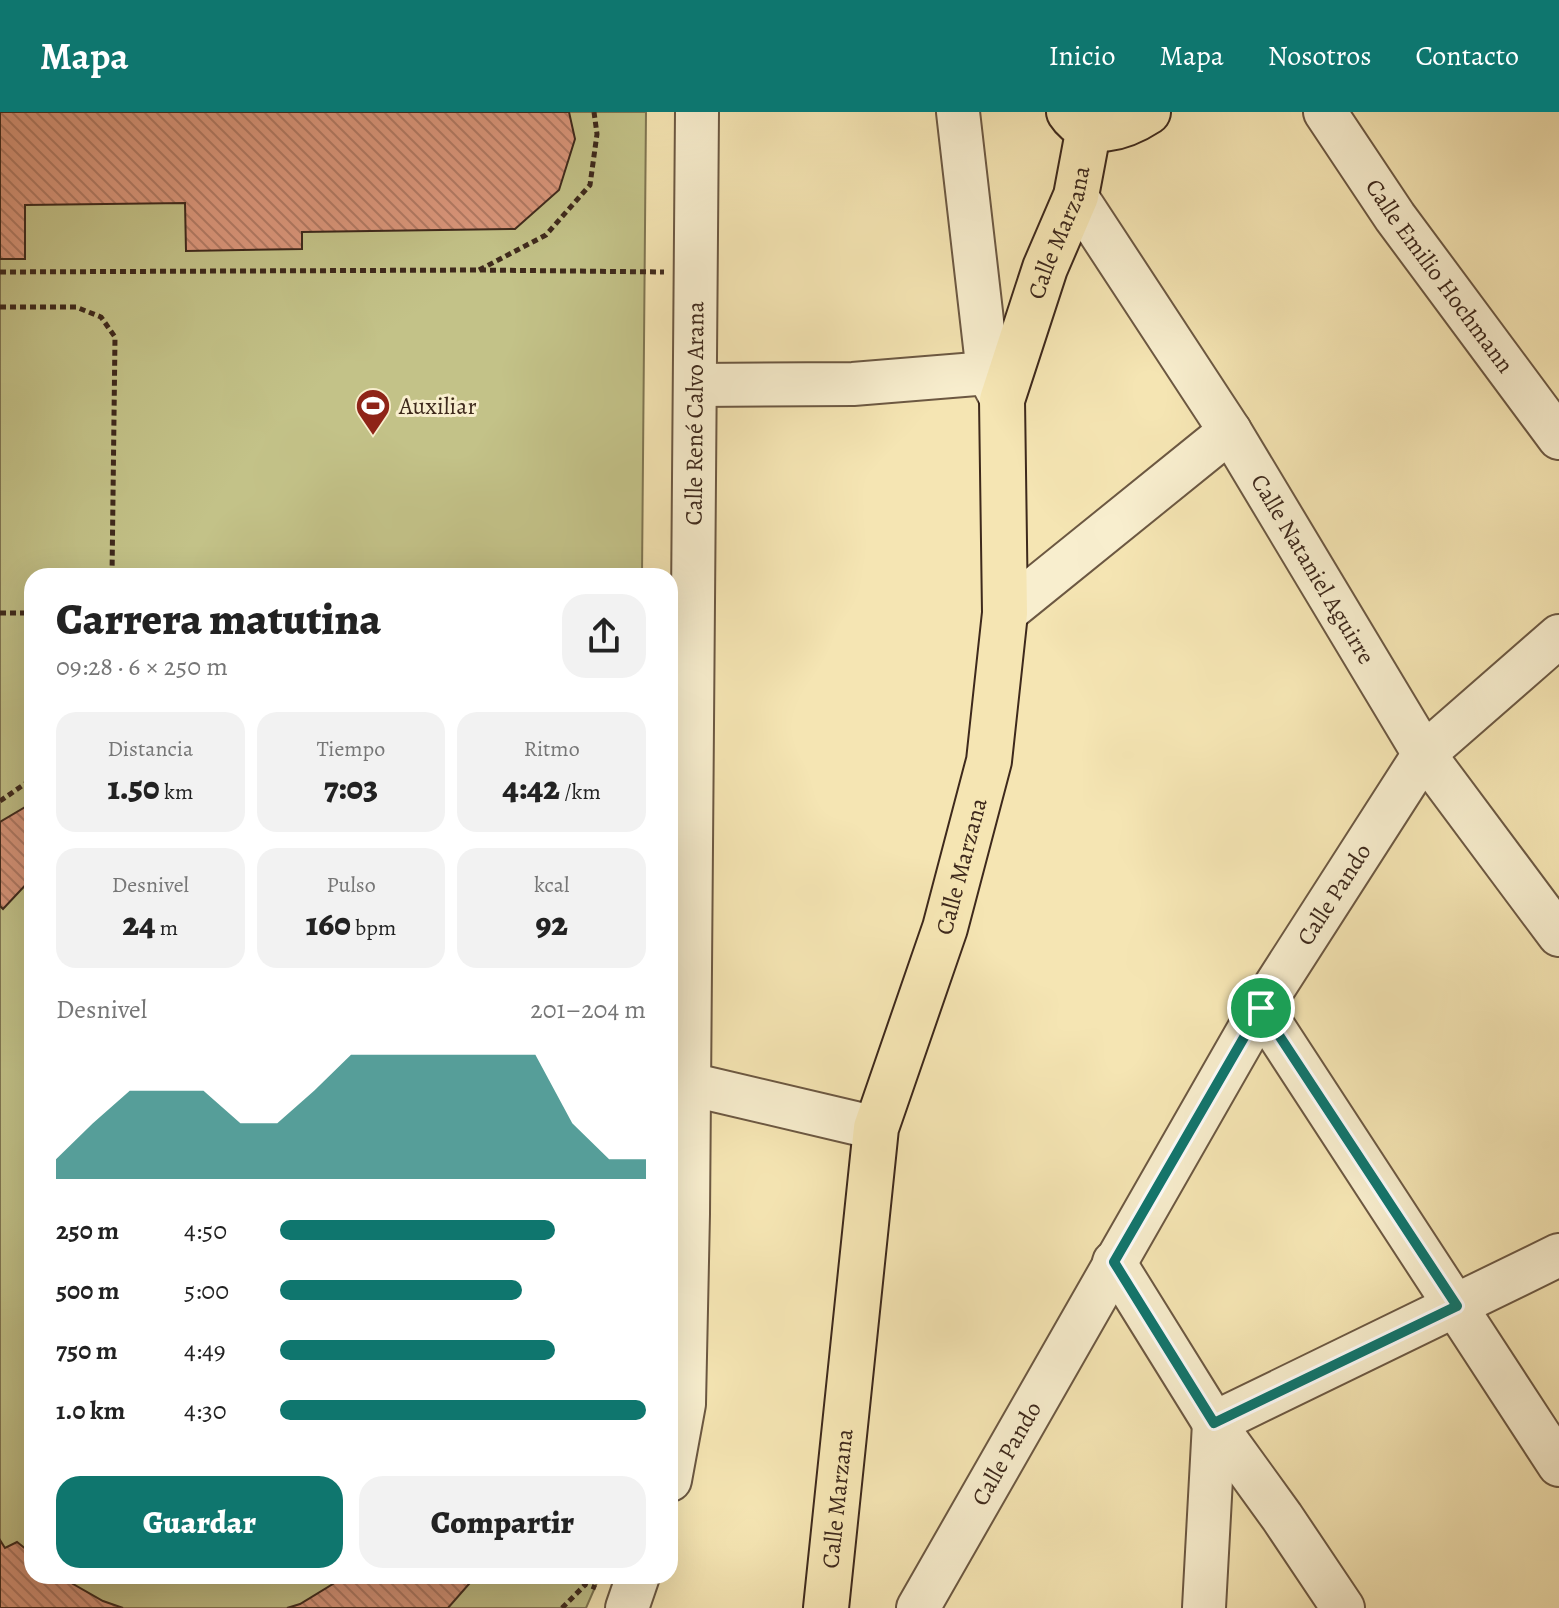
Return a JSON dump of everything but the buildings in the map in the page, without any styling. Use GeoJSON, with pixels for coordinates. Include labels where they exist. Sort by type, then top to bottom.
{"type":"FeatureCollection","features":[{"type":"Feature","properties":{"kind":"main road"},"geometry":{"type":"LineString","coordinates":[[1079,119],[1108,129],[1127,125],[1148,112]]}},
{"type":"Feature","properties":{"kind":"main road","name":"Calle Marzana"},"geometry":{"type":"LineString","coordinates":[[826,1608],[876,1128],[945,928],[989,761],[1005,613],[995,386],[1076,196],[1079,119]]}},
{"type":"Feature","properties":{"kind":"street","name":"Calle René Calvo Arana"},"geometry":{"type":"LineString","coordinates":[[678,1437],[684,1404],[689,1084],[697,112]]}},
{"type":"Feature","properties":{"kind":"street"},"geometry":{"type":"LineString","coordinates":[[696,385],[995,386],[958,112]]}},
{"type":"Feature","properties":{"kind":"street","name":"Calle Emilio Hochmann"},"geometry":{"type":"LineString","coordinates":[[1325,112],[1395,217],[1559,438]]}},
{"type":"Feature","properties":{"kind":"street","name":"Calle Nataniel Aguirre"},"geometry":{"type":"LineString","coordinates":[[1076,196],[1230,431],[1424,754],[1559,935]]}},
{"type":"Feature","properties":{"kind":"street"},"geometry":{"type":"LineString","coordinates":[[1005,613],[1230,431]]}},
{"type":"Feature","properties":{"kind":"street","name":"Calle Pando"},"geometry":{"type":"LineString","coordinates":[[918,1608],[1261,1008],[1424,754],[1559,636]]}},
{"type":"Feature","properties":{"kind":"street"},"geometry":{"type":"LineString","coordinates":[[1261,1008],[1559,1465]]}},
{"type":"Feature","properties":{"kind":"street"},"geometry":{"type":"LineString","coordinates":[[689,1084],[876,1128]]}},
{"type":"Feature","properties":{"kind":"street"},"geometry":{"type":"LineString","coordinates":[[1214,1423],[1559,1255]]}},
{"type":"Feature","properties":{"kind":"street"},"geometry":{"type":"LineString","coordinates":[[1114,1262],[1214,1423],[1343,1608]]}},
{"type":"Feature","properties":{"kind":"street"},"geometry":{"type":"LineString","coordinates":[[1204,1608],[1214,1423]]}},
{"type":"Feature","properties":{"kind":"street"},"geometry":{"type":"LineString","coordinates":[[611,1598],[628,1584]]}},
{"type":"Feature","properties":{"kind":"path"},"geometry":{"type":"LineString","coordinates":[[478,270],[546,235],[590,185],[597,134],[594,112]]}},
{"type":"Feature","properties":{"kind":"path"},"geometry":{"type":"LineString","coordinates":[[0,272],[478,270],[697,273]]}},
{"type":"Feature","properties":{"kind":"path"},"geometry":{"type":"LineString","coordinates":[[0,307],[76,307],[101,317],[115,337],[112,568]]}},
{"type":"Feature","properties":{"kind":"path"},"geometry":{"type":"LineString","coordinates":[[0,613],[24,613]]}},
{"type":"Feature","properties":{"kind":"path"},"geometry":{"type":"LineString","coordinates":[[0,801],[24,784]]}},
{"type":"Feature","properties":{"kind":"path"},"geometry":{"type":"LineString","coordinates":[[562,1608],[586,1584],[611,1598]]}},
{"type":"Feature","properties":{"kind":"shaded area"},"geometry":{"type":"Polygon","coordinates":[[[0,112],[646,112],[642,568],[24,568],[24,1584],[596,1584],[586,1608],[0,1608],[0,112]]]}},
{"type":"Feature","properties":{"kind":"place","name":"Auxiliar"},"geometry":{"type":"Point","coordinates":[373,437]}},
{"type":"Feature","properties":{"kind":"route"},"geometry":{"type":"LineString","coordinates":[[1261,1008],[1457,1306],[1214,1423],[1114,1262],[1261,1008]]}}]}
